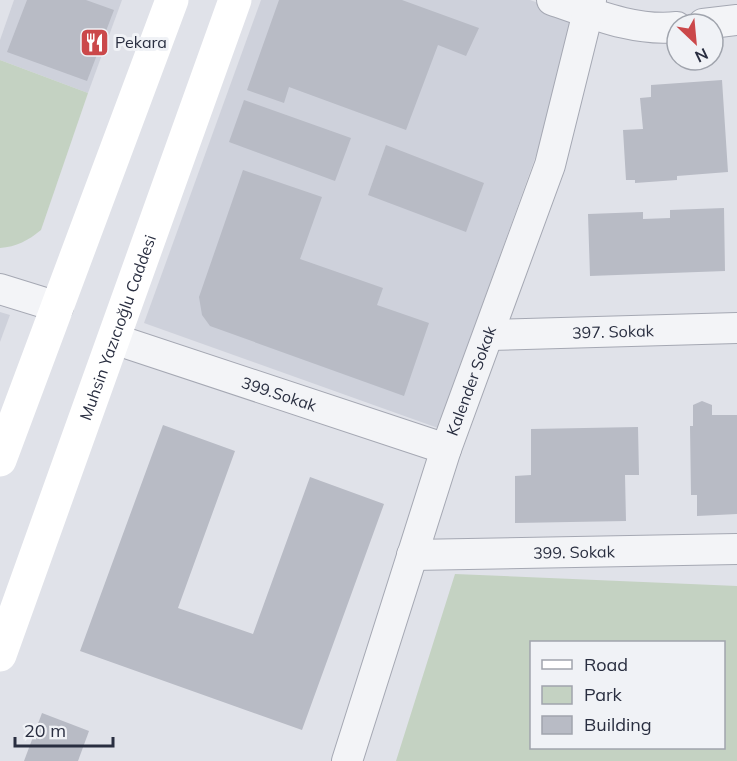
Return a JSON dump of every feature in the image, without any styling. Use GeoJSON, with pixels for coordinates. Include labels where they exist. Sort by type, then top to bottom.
{"type":"FeatureCollection","features":[{"type":"Feature","properties":{"kind":"main road"},"geometry":{"type":"LineString","coordinates":[[0,460],[172,0]]}},
{"type":"Feature","properties":{"kind":"main road","name":"Muhsin Yazıcıoğlu Caddesi"},"geometry":{"type":"LineString","coordinates":[[0,655],[235,0]]}},
{"type":"Feature","properties":{"kind":"street"},"geometry":{"type":"LineString","coordinates":[[552,0],[590,6],[656,30],[665,29]]}},
{"type":"Feature","properties":{"kind":"street","name":"Kalender Sokak"},"geometry":{"type":"LineString","coordinates":[[347,761],[446,449],[550,165],[590,6]]}},
{"type":"Feature","properties":{"kind":"street"},"geometry":{"type":"LineString","coordinates":[[0,289],[58,307]]}},
{"type":"Feature","properties":{"kind":"street","name":"397. Sokak"},"geometry":{"type":"LineString","coordinates":[[489,335],[737,328]]}},
{"type":"Feature","properties":{"kind":"street","name":"399.Sokak"},"geometry":{"type":"LineString","coordinates":[[114,339],[446,449]]}},
{"type":"Feature","properties":{"kind":"street","name":"399. Sokak"},"geometry":{"type":"LineString","coordinates":[[412,555],[737,549]]}},
{"type":"Feature","properties":{"kind":"shaded area"},"geometry":{"type":"Polygon","coordinates":[[[14,0],[122,0],[88,93],[0,60],[0,40],[14,0]]]}},
{"type":"Feature","properties":{"kind":"shaded area"},"geometry":{"type":"Polygon","coordinates":[[[261,0],[530,0],[585,19],[438,428],[144,323],[261,0]]]}},
{"type":"Feature","properties":{"kind":"shaded area"},"geometry":{"type":"Polygon","coordinates":[[[0,312],[10,315],[0,342],[0,312]]]}},
{"type":"Feature","properties":{"kind":"green space"},"geometry":{"type":"Polygon","coordinates":[[[0,60],[88,93],[41,230],[22,242],[0,248],[0,60]]]}},
{"type":"Feature","properties":{"kind":"green space"},"geometry":{"type":"Polygon","coordinates":[[[455,574],[737,586],[737,761],[396,761],[455,574]]]}},
{"type":"Feature","properties":{"kind":"building"},"geometry":{"type":"Polygon","coordinates":[[[27,0],[86,0],[114,10],[87,81],[7,52],[27,0]]]}},
{"type":"Feature","properties":{"kind":"building"},"geometry":{"type":"Polygon","coordinates":[[[279,0],[402,0],[479,28],[466,56],[438,45],[406,130],[289,87],[284,103],[247,90],[279,0]]]}},
{"type":"Feature","properties":{"kind":"building"},"geometry":{"type":"Polygon","coordinates":[[[722,80],[728,172],[677,176],[677,180],[635,183],[635,180],[626,180],[623,130],[643,129],[640,98],[651,97],[651,85],[722,80]]]}},
{"type":"Feature","properties":{"kind":"building"},"geometry":{"type":"Polygon","coordinates":[[[244,100],[351,138],[335,181],[229,142],[244,100]]]}},
{"type":"Feature","properties":{"kind":"building"},"geometry":{"type":"Polygon","coordinates":[[[386,145],[484,183],[466,232],[368,195],[386,145]]]}},
{"type":"Feature","properties":{"kind":"building"},"geometry":{"type":"Polygon","coordinates":[[[243,170],[322,197],[300,259],[383,288],[377,305],[429,323],[404,396],[210,326],[202,315],[199,297],[243,170]]]}},
{"type":"Feature","properties":{"kind":"building"},"geometry":{"type":"Polygon","coordinates":[[[724,208],[725,271],[590,276],[588,214],[643,212],[643,219],[670,218],[670,210],[724,208]]]}},
{"type":"Feature","properties":{"kind":"building"},"geometry":{"type":"Polygon","coordinates":[[[702,401],[712,405],[712,415],[737,415],[737,514],[697,516],[697,495],[691,495],[690,426],[693,426],[693,405],[702,401]]]}},
{"type":"Feature","properties":{"kind":"building"},"geometry":{"type":"Polygon","coordinates":[[[163,425],[235,451],[178,608],[253,634],[310,477],[384,504],[302,730],[80,651],[163,425]]]}},
{"type":"Feature","properties":{"kind":"building"},"geometry":{"type":"Polygon","coordinates":[[[638,427],[639,475],[625,475],[626,521],[515,523],[515,476],[531,475],[531,429],[638,427]]]}},
{"type":"Feature","properties":{"kind":"building"},"geometry":{"type":"Polygon","coordinates":[[[42,713],[89,731],[78,761],[24,761],[42,713]]]}},
{"type":"Feature","properties":{"kind":"place","name":"Pekara"},"geometry":{"type":"Point","coordinates":[94,42]}}]}
